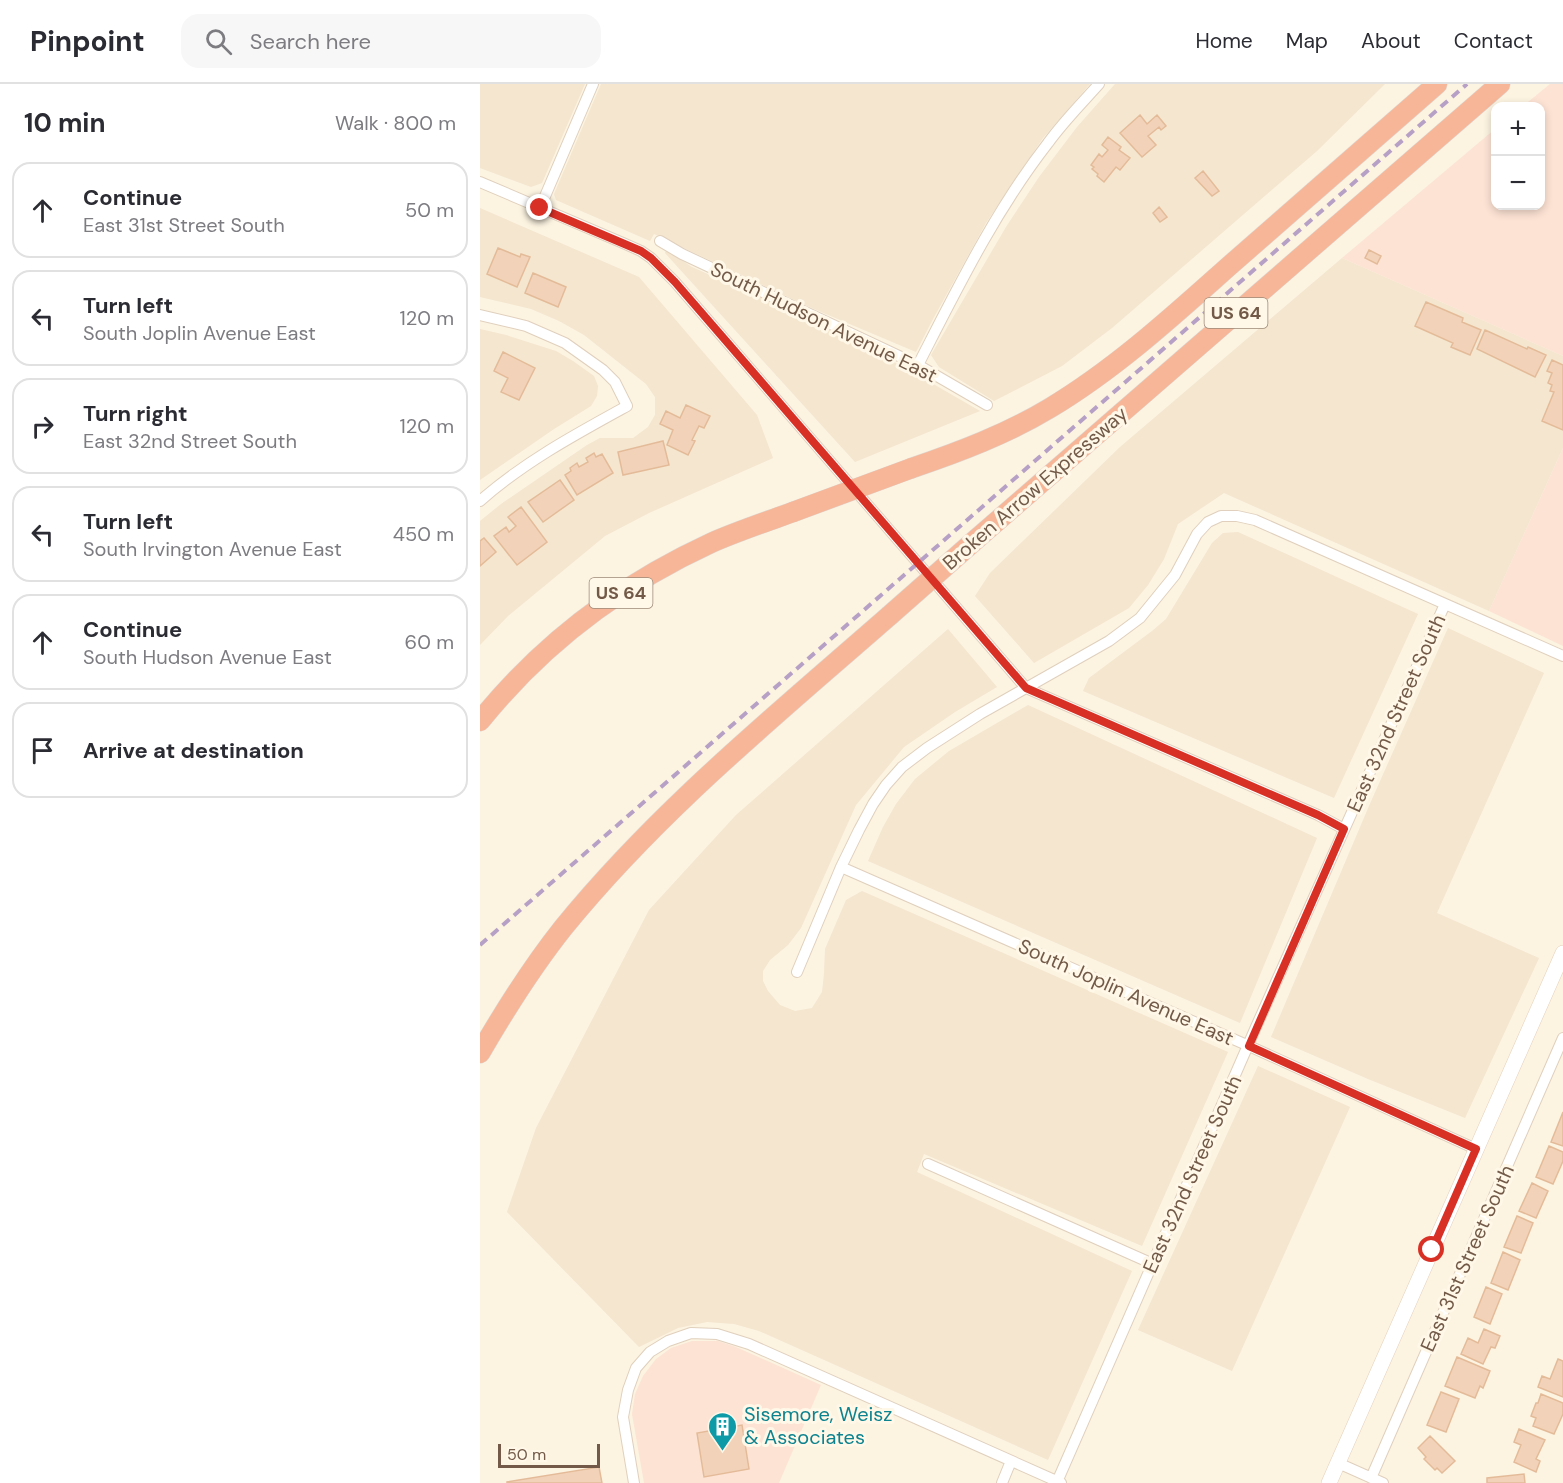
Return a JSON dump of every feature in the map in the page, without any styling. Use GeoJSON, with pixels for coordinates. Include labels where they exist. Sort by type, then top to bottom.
{"type":"FeatureCollection","features":[{"type":"Feature","properties":{"kind":"highway","name":"US 64"},"geometry":{"type":"LineString","coordinates":[[480,721],[521,675],[581,621],[612,598],[687,555],[736,532],[960,451],[1040,414],[1079,389],[1131,351],[1198,294],[1437,84]]}},
{"type":"Feature","properties":{"kind":"highway","name":"Broken Arrow Expressway"},"geometry":{"type":"LineString","coordinates":[[480,1053],[530,973],[563,929],[647,835],[712,771],[1500,84]]}},
{"type":"Feature","properties":{"kind":"main road","name":"East 31st Street South"},"geometry":{"type":"LineString","coordinates":[[1329,1483],[1563,953]]}},
{"type":"Feature","properties":{"kind":"street"},"geometry":{"type":"LineString","coordinates":[[540,208],[593,84]]}},
{"type":"Feature","properties":{"kind":"street"},"geometry":{"type":"LineString","coordinates":[[918,365],[978,248],[1017,186],[1048,143],[1099,84]]}},
{"type":"Feature","properties":{"kind":"street"},"geometry":{"type":"LineString","coordinates":[[480,182],[623,243],[651,258],[675,282],[1026,688],[1318,815],[1344,829]]}},
{"type":"Feature","properties":{"kind":"street","name":"South Hudson Avenue East"},"geometry":{"type":"LineString","coordinates":[[660,241],[682,254],[918,365],[987,405]]}},
{"type":"Feature","properties":{"kind":"street"},"geometry":{"type":"LineString","coordinates":[[480,315],[526,326],[565,343],[615,381],[627,406],[538,458],[480,501]]}},
{"type":"Feature","properties":{"kind":"street"},"geometry":{"type":"LineString","coordinates":[[797,972],[841,867],[873,804],[902,767],[980,714],[1109,641],[1140,618],[1175,575],[1197,534],[1208,522],[1221,516],[1237,516],[1255,520],[1563,656]]}},
{"type":"Feature","properties":{"kind":"street","name":"East 32nd Street South"},"geometry":{"type":"LineString","coordinates":[[1059,1482],[1344,829],[1445,604]]}},
{"type":"Feature","properties":{"kind":"street","name":"South Joplin Avenue East"},"geometry":{"type":"LineString","coordinates":[[841,867],[1249,1046],[1476,1149]]}},
{"type":"Feature","properties":{"kind":"street","name":"East 31st Street South"},"geometry":{"type":"LineString","coordinates":[[1371,1478],[1563,1038]]}},
{"type":"Feature","properties":{"kind":"street"},"geometry":{"type":"LineString","coordinates":[[928,1164],[1153,1264]]}},
{"type":"Feature","properties":{"kind":"street"},"geometry":{"type":"LineString","coordinates":[[634,1483],[623,1417],[628,1390],[636,1368],[650,1352],[668,1341],[691,1334],[717,1334],[749,1344],[1059,1482]]}},
{"type":"Feature","properties":{"kind":"street"},"geometry":{"type":"LineString","coordinates":[[1002,1483],[1011,1461]]}},
{"type":"Feature","properties":{"kind":"street"},"geometry":{"type":"LineString","coordinates":[[1338,1463],[1383,1483]]}},
{"type":"Feature","properties":{"kind":"shaded area"},"geometry":{"type":"Polygon","coordinates":[[[480,84],[585,84],[542,183],[531,187],[480,168],[480,84]]]}},
{"type":"Feature","properties":{"kind":"shaded area"},"geometry":{"type":"Polygon","coordinates":[[[601,84],[1090,84],[1043,138],[986,223],[916,352],[814,309],[654,234],[650,241],[556,200],[554,194],[601,84]]]}},
{"type":"Feature","properties":{"kind":"shaded area"},"geometry":{"type":"Polygon","coordinates":[[[1115,84],[1385,84],[1317,151],[1112,328],[1062,366],[994,401],[939,367],[931,355],[1006,227],[1039,177],[1077,127],[1115,84]]]}},
{"type":"Feature","properties":{"kind":"shaded area"},"geometry":{"type":"Polygon","coordinates":[[[1550,84],[1563,84],[1563,356],[1342,258],[1491,132],[1491,210],[1545,210],[1545,102],[1528,102],[1550,84]]]}},
{"type":"Feature","properties":{"kind":"shaded area"},"geometry":{"type":"Polygon","coordinates":[[[480,208],[639,277],[757,415],[773,458],[649,513],[605,536],[508,616],[480,645],[480,521],[587,445],[600,438],[633,438],[648,427],[655,415],[655,397],[646,384],[584,335],[531,309],[480,297],[480,208]]]}},
{"type":"Feature","properties":{"kind":"shaded area"},"geometry":{"type":"Polygon","coordinates":[[[666,250],[692,267],[813,321],[902,366],[980,411],[855,462],[665,253],[666,250]]]}},
{"type":"Feature","properties":{"kind":"shaded area"},"geometry":{"type":"Polygon","coordinates":[[[1342,258],[1563,356],[1563,448],[1489,611],[1224,493],[1178,524],[1164,559],[1148,585],[1129,608],[1034,663],[975,596],[990,573],[1120,447],[1342,258]]]}},
{"type":"Feature","properties":{"kind":"shaded area"},"geometry":{"type":"Polygon","coordinates":[[[480,329],[556,351],[594,376],[598,386],[597,396],[591,406],[480,480],[480,329]]]}},
{"type":"Feature","properties":{"kind":"shaded area"},"geometry":{"type":"Polygon","coordinates":[[[1563,448],[1563,646],[1489,611],[1563,448]]]}},
{"type":"Feature","properties":{"kind":"shaded area"},"geometry":{"type":"Polygon","coordinates":[[[1238,532],[1418,614],[1334,798],[1083,691],[1089,678],[1166,619],[1212,543],[1223,533],[1238,532]]]}},
{"type":"Feature","properties":{"kind":"shaded area"},"geometry":{"type":"Polygon","coordinates":[[[1448,628],[1544,673],[1437,913],[1539,958],[1465,1118],[1271,1037],[1369,806],[1448,628]]]}},
{"type":"Feature","properties":{"kind":"shaded area"},"geometry":{"type":"Polygon","coordinates":[[[948,629],[997,687],[904,747],[856,805],[801,928],[788,945],[770,960],[763,971],[763,981],[768,991],[780,1005],[795,1011],[812,1008],[822,992],[825,949],[846,900],[862,891],[1228,1052],[1142,1246],[924,1154],[917,1172],[1132,1271],[1048,1460],[759,1331],[734,1324],[707,1322],[678,1328],[639,1347],[507,1212],[536,1128],[649,910],[736,815],[948,629]]]}},
{"type":"Feature","properties":{"kind":"shaded area"},"geometry":{"type":"Polygon","coordinates":[[[1028,705],[1317,838],[1240,1023],[868,861],[896,804],[915,779],[949,751],[1028,705]]]}},
{"type":"Feature","properties":{"kind":"shaded area"},"geometry":{"type":"Polygon","coordinates":[[[1258,1066],[1350,1107],[1232,1371],[1138,1330],[1258,1066]]]}},
{"type":"Feature","properties":{"kind":"shaded area"},"geometry":{"type":"Polygon","coordinates":[[[692,1341],[718,1341],[736,1347],[821,1385],[779,1483],[644,1483],[632,1414],[635,1394],[643,1376],[656,1359],[671,1348],[692,1341]]]}},
{"type":"Feature","properties":{"kind":"building"},"geometry":{"type":"Polygon","coordinates":[[[1140,115],[1147,124],[1157,115],[1166,126],[1161,130],[1159,127],[1148,136],[1156,145],[1142,157],[1120,133],[1140,115]]]}},
{"type":"Feature","properties":{"kind":"building"},"geometry":{"type":"Polygon","coordinates":[[[1108,137],[1121,147],[1119,150],[1130,158],[1120,170],[1116,167],[1104,182],[1097,176],[1098,174],[1091,165],[1099,154],[1102,157],[1108,150],[1102,145],[1108,137]]]}},
{"type":"Feature","properties":{"kind":"building"},"geometry":{"type":"Polygon","coordinates":[[[1203,171],[1219,191],[1212,196],[1195,178],[1203,171]]]}},
{"type":"Feature","properties":{"kind":"building"},"geometry":{"type":"Polygon","coordinates":[[[1159,207],[1167,217],[1160,222],[1153,213],[1159,207]]]}},
{"type":"Feature","properties":{"kind":"building"},"geometry":{"type":"Polygon","coordinates":[[[498,248],[520,257],[521,254],[530,257],[517,287],[487,274],[498,248]]]}},
{"type":"Feature","properties":{"kind":"building"},"geometry":{"type":"Polygon","coordinates":[[[1369,250],[1381,256],[1377,264],[1365,258],[1369,250]]]}},
{"type":"Feature","properties":{"kind":"building"},"geometry":{"type":"Polygon","coordinates":[[[533,273],[566,287],[558,307],[525,293],[533,273]]]}},
{"type":"Feature","properties":{"kind":"building"},"geometry":{"type":"Polygon","coordinates":[[[1426,302],[1463,318],[1462,322],[1481,330],[1470,355],[1451,347],[1453,343],[1415,326],[1426,302]]]}},
{"type":"Feature","properties":{"kind":"building"},"geometry":{"type":"Polygon","coordinates":[[[1485,330],[1546,355],[1535,377],[1477,349],[1485,330]]]}},
{"type":"Feature","properties":{"kind":"building"},"geometry":{"type":"Polygon","coordinates":[[[503,352],[535,368],[519,400],[501,392],[508,378],[494,371],[503,352]]]}},
{"type":"Feature","properties":{"kind":"building"},"geometry":{"type":"Polygon","coordinates":[[[1552,360],[1563,365],[1563,430],[1542,421],[1554,392],[1550,391],[1552,385],[1548,383],[1552,373],[1547,371],[1552,360]]]}},
{"type":"Feature","properties":{"kind":"building"},"geometry":{"type":"Polygon","coordinates":[[[686,405],[710,416],[704,428],[699,426],[688,455],[667,445],[673,430],[660,424],[666,411],[680,418],[686,405]]]}},
{"type":"Feature","properties":{"kind":"building"},"geometry":{"type":"Polygon","coordinates":[[[663,441],[669,465],[623,475],[618,452],[663,441]]]}},
{"type":"Feature","properties":{"kind":"building"},"geometry":{"type":"Polygon","coordinates":[[[594,453],[596,457],[602,454],[613,473],[577,495],[565,475],[577,463],[579,467],[588,462],[586,458],[594,453]]]}},
{"type":"Feature","properties":{"kind":"building"},"geometry":{"type":"Polygon","coordinates":[[[560,480],[574,500],[543,522],[528,502],[560,480]]]}},
{"type":"Feature","properties":{"kind":"building"},"geometry":{"type":"Polygon","coordinates":[[[521,507],[547,542],[517,565],[494,536],[506,527],[509,532],[516,526],[508,517],[521,507]]]}},
{"type":"Feature","properties":{"kind":"building"},"geometry":{"type":"Polygon","coordinates":[[[484,538],[496,552],[480,566],[480,541],[484,538]]]}},
{"type":"Feature","properties":{"kind":"building"},"geometry":{"type":"Polygon","coordinates":[[[1563,1112],[1563,1146],[1551,1142],[1563,1112]]]}},
{"type":"Feature","properties":{"kind":"building"},"geometry":{"type":"Polygon","coordinates":[[[1549,1146],[1563,1152],[1563,1161],[1553,1184],[1536,1177],[1549,1146]]]}},
{"type":"Feature","properties":{"kind":"building"},"geometry":{"type":"Polygon","coordinates":[[[1532,1183],[1548,1191],[1536,1218],[1519,1211],[1532,1183]]]}},
{"type":"Feature","properties":{"kind":"building"},"geometry":{"type":"Polygon","coordinates":[[[1517,1216],[1533,1223],[1521,1253],[1504,1247],[1517,1216]]]}},
{"type":"Feature","properties":{"kind":"building"},"geometry":{"type":"Polygon","coordinates":[[[1503,1252],[1520,1260],[1508,1290],[1491,1283],[1503,1252]]]}},
{"type":"Feature","properties":{"kind":"building"},"geometry":{"type":"Polygon","coordinates":[[[1486,1287],[1502,1294],[1490,1324],[1474,1317],[1486,1287]]]}},
{"type":"Feature","properties":{"kind":"building"},"geometry":{"type":"Polygon","coordinates":[[[1484,1329],[1500,1336],[1495,1348],[1491,1347],[1483,1364],[1461,1354],[1468,1338],[1478,1343],[1484,1329]]]}},
{"type":"Feature","properties":{"kind":"building"},"geometry":{"type":"Polygon","coordinates":[[[1457,1357],[1490,1371],[1483,1388],[1480,1386],[1475,1398],[1445,1386],[1457,1357]]]}},
{"type":"Feature","properties":{"kind":"building"},"geometry":{"type":"Polygon","coordinates":[[[1558,1359],[1563,1361],[1563,1397],[1538,1387],[1542,1376],[1550,1379],[1558,1359]]]}},
{"type":"Feature","properties":{"kind":"building"},"geometry":{"type":"Polygon","coordinates":[[[1441,1392],[1459,1399],[1446,1432],[1427,1425],[1441,1392]]]}},
{"type":"Feature","properties":{"kind":"building"},"geometry":{"type":"Polygon","coordinates":[[[1541,1394],[1563,1403],[1563,1414],[1554,1434],[1533,1426],[1536,1418],[1531,1416],[1541,1394]]]}},
{"type":"Feature","properties":{"kind":"building","name":"Sisemore, Weisz & Associates"},"geometry":{"type":"Polygon","coordinates":[[[742,1425],[749,1469],[704,1477],[697,1433],[742,1425]]]}},
{"type":"Feature","properties":{"kind":"building"},"geometry":{"type":"Polygon","coordinates":[[[1519,1429],[1545,1440],[1536,1459],[1540,1461],[1536,1472],[1514,1462],[1521,1445],[1514,1442],[1519,1429]]]}},
{"type":"Feature","properties":{"kind":"building"},"geometry":{"type":"Polygon","coordinates":[[[1430,1436],[1455,1461],[1442,1473],[1437,1468],[1435,1470],[1424,1459],[1426,1457],[1418,1448],[1430,1436]]]}},
{"type":"Feature","properties":{"kind":"building"},"geometry":{"type":"Polygon","coordinates":[[[599,1467],[602,1483],[507,1483],[507,1482],[599,1467]]]}},
{"type":"Feature","properties":{"kind":"building"},"geometry":{"type":"Polygon","coordinates":[[[1524,1474],[1525,1483],[1487,1483],[1487,1478],[1524,1474]]]}},
{"type":"Feature","properties":{"kind":"railway"},"geometry":{"type":"LineString","coordinates":[[480,945],[1467,84]]}},
{"type":"Feature","properties":{"kind":"place","name":"Sisemore, Weisz & Associates"},"geometry":{"type":"Point","coordinates":[723,1452]}},
{"type":"Feature","properties":{"kind":"route"},"geometry":{"type":"LineString","coordinates":[[540,208],[641,251],[651,258],[675,282],[1026,688],[1318,815],[1344,829],[1249,1046],[1476,1149],[1432,1250]]}}]}
